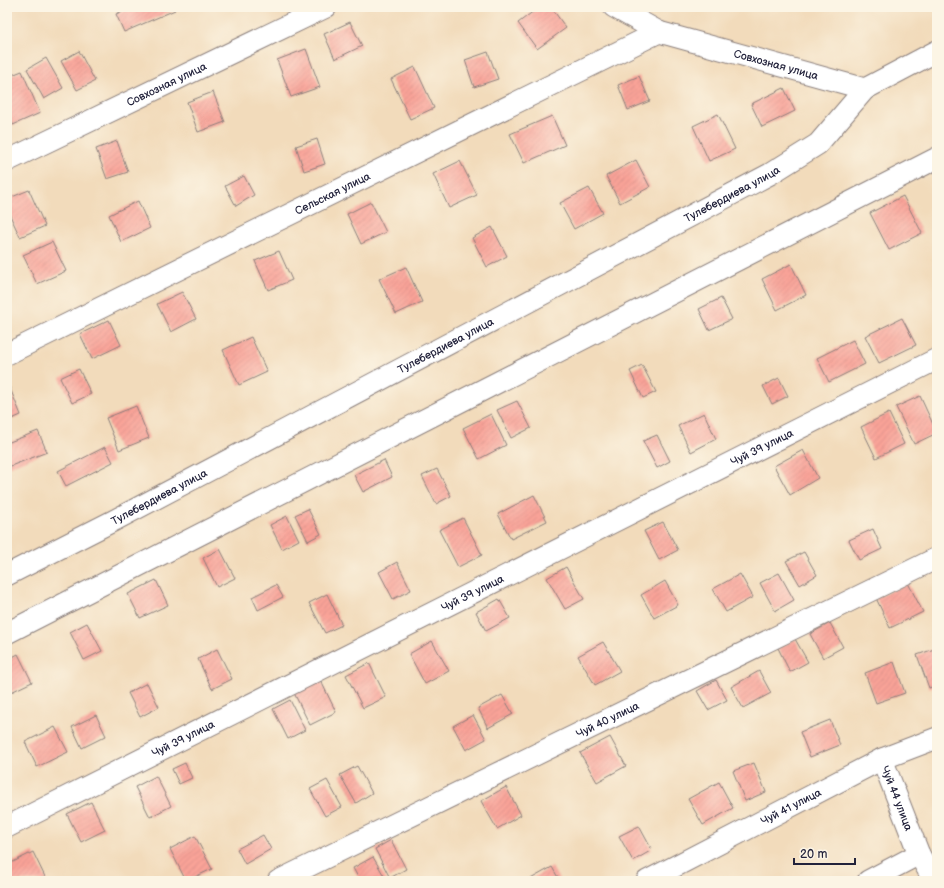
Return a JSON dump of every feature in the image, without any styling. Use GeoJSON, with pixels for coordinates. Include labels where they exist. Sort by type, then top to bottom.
{"type":"FeatureCollection","features":[{"type":"Feature","properties":{"kind":"street","name":"Совхозная улица"},"geometry":{"type":"LineString","coordinates":[[7,161],[326,7]]}},
{"type":"Feature","properties":{"kind":"street","name":"Совхозная улица"},"geometry":{"type":"LineString","coordinates":[[614,7],[659,32],[865,89]]}},
{"type":"Feature","properties":{"kind":"street","name":"Сельская улица"},"geometry":{"type":"LineString","coordinates":[[7,354],[659,32]]}},
{"type":"Feature","properties":{"kind":"street"},"geometry":{"type":"LineString","coordinates":[[865,89],[937,51]]}},
{"type":"Feature","properties":{"kind":"street","name":"Тулебердиева улица"},"geometry":{"type":"LineString","coordinates":[[7,575],[113,521],[770,174],[818,144],[865,89]]}},
{"type":"Feature","properties":{"kind":"street"},"geometry":{"type":"LineString","coordinates":[[7,633],[937,158]]}},
{"type":"Feature","properties":{"kind":"street","name":"Чуй 39 улица"},"geometry":{"type":"LineString","coordinates":[[7,827],[937,359]]}},
{"type":"Feature","properties":{"kind":"street","name":"Чуй 40 улица"},"geometry":{"type":"LineString","coordinates":[[278,881],[937,558]]}},
{"type":"Feature","properties":{"kind":"street","name":"Чуй 41 улица"},"geometry":{"type":"LineString","coordinates":[[648,881],[882,759],[937,738]]}},
{"type":"Feature","properties":{"kind":"street","name":"Чуй 44 улица"},"geometry":{"type":"LineString","coordinates":[[882,759],[919,854],[934,881]]}},
{"type":"Feature","properties":{"kind":"street"},"geometry":{"type":"LineString","coordinates":[[868,881],[919,854]]}},
{"type":"Feature","properties":{"kind":"building"},"geometry":{"type":"Polygon","coordinates":[[[132,7],[174,7],[175,10],[124,32],[116,14],[132,7]]]}},
{"type":"Feature","properties":{"kind":"building"},"geometry":{"type":"Polygon","coordinates":[[[539,7],[551,7],[566,28],[537,49],[518,23],[539,7]]]}},
{"type":"Feature","properties":{"kind":"building"},"geometry":{"type":"Polygon","coordinates":[[[350,22],[362,46],[335,59],[324,34],[350,22]]]}},
{"type":"Feature","properties":{"kind":"building"},"geometry":{"type":"Polygon","coordinates":[[[306,49],[320,87],[291,97],[277,60],[306,49]]]}},
{"type":"Feature","properties":{"kind":"building"},"geometry":{"type":"Polygon","coordinates":[[[79,51],[95,81],[77,90],[61,61],[79,51]]]}},
{"type":"Feature","properties":{"kind":"building"},"geometry":{"type":"Polygon","coordinates":[[[488,52],[498,79],[474,87],[465,60],[488,52]]]}},
{"type":"Feature","properties":{"kind":"building"},"geometry":{"type":"Polygon","coordinates":[[[46,58],[63,88],[44,99],[27,69],[46,58]]]}},
{"type":"Feature","properties":{"kind":"building"},"geometry":{"type":"Polygon","coordinates":[[[415,67],[434,108],[410,119],[391,79],[415,67]]]}},
{"type":"Feature","properties":{"kind":"building"},"geometry":{"type":"Polygon","coordinates":[[[22,71],[40,113],[13,125],[7,112],[7,77],[22,71]]]}},
{"type":"Feature","properties":{"kind":"building"},"geometry":{"type":"Polygon","coordinates":[[[639,76],[650,101],[628,110],[618,85],[639,76]]]}},
{"type":"Feature","properties":{"kind":"building"},"geometry":{"type":"Polygon","coordinates":[[[784,88],[795,111],[762,127],[751,104],[784,88]]]}},
{"type":"Feature","properties":{"kind":"building"},"geometry":{"type":"Polygon","coordinates":[[[213,92],[225,122],[198,132],[187,102],[213,92]]]}},
{"type":"Feature","properties":{"kind":"building"},"geometry":{"type":"Polygon","coordinates":[[[718,114],[735,149],[709,161],[693,126],[718,114]]]}},
{"type":"Feature","properties":{"kind":"building"},"geometry":{"type":"Polygon","coordinates":[[[552,116],[565,145],[524,163],[510,134],[552,116]]]}},
{"type":"Feature","properties":{"kind":"building"},"geometry":{"type":"Polygon","coordinates":[[[317,139],[325,164],[304,171],[296,146],[317,139]]]}},
{"type":"Feature","properties":{"kind":"building"},"geometry":{"type":"Polygon","coordinates":[[[117,141],[128,172],[107,179],[96,149],[117,141]]]}},
{"type":"Feature","properties":{"kind":"building"},"geometry":{"type":"Polygon","coordinates":[[[636,160],[650,187],[620,203],[606,176],[636,160]]]}},
{"type":"Feature","properties":{"kind":"building"},"geometry":{"type":"Polygon","coordinates":[[[460,161],[477,195],[449,208],[433,174],[460,161]]]}},
{"type":"Feature","properties":{"kind":"building"},"geometry":{"type":"Polygon","coordinates":[[[244,176],[254,195],[236,206],[225,186],[244,176]]]}},
{"type":"Feature","properties":{"kind":"building"},"geometry":{"type":"Polygon","coordinates":[[[589,188],[603,213],[574,229],[560,203],[589,188]]]}},
{"type":"Feature","properties":{"kind":"building"},"geometry":{"type":"Polygon","coordinates":[[[29,190],[45,226],[20,237],[7,209],[7,199],[29,190]]]}},
{"type":"Feature","properties":{"kind":"building"},"geometry":{"type":"Polygon","coordinates":[[[903,196],[922,233],[889,250],[870,213],[903,196]]]}},
{"type":"Feature","properties":{"kind":"building"},"geometry":{"type":"Polygon","coordinates":[[[138,201],[150,228],[121,242],[109,215],[138,201]]]}},
{"type":"Feature","properties":{"kind":"building"},"geometry":{"type":"Polygon","coordinates":[[[371,202],[386,232],[361,244],[347,214],[371,202]]]}},
{"type":"Feature","properties":{"kind":"building"},"geometry":{"type":"Polygon","coordinates":[[[492,227],[507,256],[487,267],[472,238],[492,227]]]}},
{"type":"Feature","properties":{"kind":"building"},"geometry":{"type":"Polygon","coordinates":[[[52,242],[66,271],[37,284],[23,255],[52,242]]]}},
{"type":"Feature","properties":{"kind":"building"},"geometry":{"type":"Polygon","coordinates":[[[279,251],[292,280],[268,290],[255,261],[279,251]]]}},
{"type":"Feature","properties":{"kind":"building"},"geometry":{"type":"Polygon","coordinates":[[[791,264],[806,295],[777,310],[762,279],[791,264]]]}},
{"type":"Feature","properties":{"kind":"building"},"geometry":{"type":"Polygon","coordinates":[[[406,267],[422,302],[396,314],[379,279],[406,267]]]}},
{"type":"Feature","properties":{"kind":"building"},"geometry":{"type":"Polygon","coordinates":[[[182,292],[196,319],[171,332],[157,304],[182,292]]]}},
{"type":"Feature","properties":{"kind":"building"},"geometry":{"type":"Polygon","coordinates":[[[721,298],[732,319],[709,330],[699,309],[721,298]]]}},
{"type":"Feature","properties":{"kind":"building"},"geometry":{"type":"Polygon","coordinates":[[[902,318],[916,345],[879,363],[865,336],[902,318]]]}},
{"type":"Feature","properties":{"kind":"building"},"geometry":{"type":"Polygon","coordinates":[[[109,320],[121,345],[92,359],[80,334],[109,320]]]}},
{"type":"Feature","properties":{"kind":"building"},"geometry":{"type":"Polygon","coordinates":[[[251,337],[267,372],[239,385],[223,350],[251,337]]]}},
{"type":"Feature","properties":{"kind":"building"},"geometry":{"type":"Polygon","coordinates":[[[853,340],[865,364],[829,382],[817,358],[853,340]]]}},
{"type":"Feature","properties":{"kind":"building"},"geometry":{"type":"Polygon","coordinates":[[[642,365],[656,392],[643,398],[630,371],[642,365]]]}},
{"type":"Feature","properties":{"kind":"building"},"geometry":{"type":"Polygon","coordinates":[[[79,369],[91,394],[72,403],[60,378],[79,369]]]}},
{"type":"Feature","properties":{"kind":"building"},"geometry":{"type":"Polygon","coordinates":[[[779,378],[788,396],[772,404],[763,386],[779,378]]]}},
{"type":"Feature","properties":{"kind":"building"},"geometry":{"type":"Polygon","coordinates":[[[7,381],[21,415],[7,421],[7,381]]]}},
{"type":"Feature","properties":{"kind":"building"},"geometry":{"type":"Polygon","coordinates":[[[920,396],[937,433],[914,444],[896,407],[920,396]]]}},
{"type":"Feature","properties":{"kind":"building"},"geometry":{"type":"Polygon","coordinates":[[[517,401],[531,428],[511,438],[497,410],[517,401]]]}},
{"type":"Feature","properties":{"kind":"building"},"geometry":{"type":"Polygon","coordinates":[[[136,406],[149,438],[119,450],[106,418],[136,406]]]}},
{"type":"Feature","properties":{"kind":"building"},"geometry":{"type":"Polygon","coordinates":[[[704,413],[716,439],[691,452],[678,426],[704,413]]]}},
{"type":"Feature","properties":{"kind":"building"},"geometry":{"type":"Polygon","coordinates":[[[889,413],[904,444],[876,458],[861,427],[889,413]]]}},
{"type":"Feature","properties":{"kind":"building"},"geometry":{"type":"Polygon","coordinates":[[[491,414],[506,445],[479,459],[463,428],[491,414]]]}},
{"type":"Feature","properties":{"kind":"building"},"geometry":{"type":"Polygon","coordinates":[[[38,431],[47,452],[8,467],[7,443],[38,431]]]}},
{"type":"Feature","properties":{"kind":"building"},"geometry":{"type":"Polygon","coordinates":[[[657,435],[670,461],[657,468],[643,441],[657,435]]]}},
{"type":"Feature","properties":{"kind":"building"},"geometry":{"type":"Polygon","coordinates":[[[105,447],[113,462],[66,486],[58,471],[105,447]]]}},
{"type":"Feature","properties":{"kind":"building"},"geometry":{"type":"Polygon","coordinates":[[[803,450],[818,478],[790,495],[774,466],[803,450]]]}},
{"type":"Feature","properties":{"kind":"building"},"geometry":{"type":"Polygon","coordinates":[[[384,460],[392,477],[363,492],[354,475],[384,460]]]}},
{"type":"Feature","properties":{"kind":"building"},"geometry":{"type":"Polygon","coordinates":[[[437,469],[451,496],[436,504],[422,476],[437,469]]]}},
{"type":"Feature","properties":{"kind":"building"},"geometry":{"type":"Polygon","coordinates":[[[534,495],[547,521],[511,539],[498,514],[534,495]]]}},
{"type":"Feature","properties":{"kind":"building"},"geometry":{"type":"Polygon","coordinates":[[[308,509],[321,534],[308,541],[295,515],[308,509]]]}},
{"type":"Feature","properties":{"kind":"building"},"geometry":{"type":"Polygon","coordinates":[[[287,516],[299,540],[282,549],[270,525],[287,516]]]}},
{"type":"Feature","properties":{"kind":"building"},"geometry":{"type":"Polygon","coordinates":[[[463,518],[482,555],[458,567],[439,530],[463,518]]]}},
{"type":"Feature","properties":{"kind":"building"},"geometry":{"type":"Polygon","coordinates":[[[663,522],[678,550],[659,560],[644,531],[663,522]]]}},
{"type":"Feature","properties":{"kind":"building"},"geometry":{"type":"Polygon","coordinates":[[[873,529],[882,549],[859,560],[849,540],[873,529]]]}},
{"type":"Feature","properties":{"kind":"building"},"geometry":{"type":"Polygon","coordinates":[[[220,549],[235,578],[217,587],[203,558],[220,549]]]}},
{"type":"Feature","properties":{"kind":"building"},"geometry":{"type":"Polygon","coordinates":[[[804,552],[817,575],[800,585],[786,561],[804,552]]]}},
{"type":"Feature","properties":{"kind":"building"},"geometry":{"type":"Polygon","coordinates":[[[397,562],[411,590],[393,599],[379,572],[397,562]]]}},
{"type":"Feature","properties":{"kind":"building"},"geometry":{"type":"Polygon","coordinates":[[[566,567],[584,599],[565,609],[547,578],[566,567]]]}},
{"type":"Feature","properties":{"kind":"building"},"geometry":{"type":"Polygon","coordinates":[[[779,573],[794,600],[775,611],[760,583],[779,573]]]}},
{"type":"Feature","properties":{"kind":"building"},"geometry":{"type":"Polygon","coordinates":[[[740,574],[753,597],[726,612],[713,589],[740,574]]]}},
{"type":"Feature","properties":{"kind":"building"},"geometry":{"type":"Polygon","coordinates":[[[156,580],[168,605],[140,618],[128,594],[156,580]]]}},
{"type":"Feature","properties":{"kind":"building"},"geometry":{"type":"Polygon","coordinates":[[[665,581],[678,605],[654,618],[641,595],[665,581]]]}},
{"type":"Feature","properties":{"kind":"building"},"geometry":{"type":"Polygon","coordinates":[[[908,583],[923,612],[890,628],[876,598],[908,583]]]}},
{"type":"Feature","properties":{"kind":"building"},"geometry":{"type":"Polygon","coordinates":[[[276,585],[283,597],[258,610],[252,597],[276,585]]]}},
{"type":"Feature","properties":{"kind":"building"},"geometry":{"type":"Polygon","coordinates":[[[327,594],[342,625],[325,633],[309,603],[327,594]]]}},
{"type":"Feature","properties":{"kind":"building"},"geometry":{"type":"Polygon","coordinates":[[[499,599],[510,618],[486,631],[476,612],[499,599]]]}},
{"type":"Feature","properties":{"kind":"building"},"geometry":{"type":"Polygon","coordinates":[[[87,623],[102,651],[84,660],[70,632],[87,623]]]}},
{"type":"Feature","properties":{"kind":"building"},"geometry":{"type":"Polygon","coordinates":[[[830,623],[843,647],[823,658],[810,634],[830,623]]]}},
{"type":"Feature","properties":{"kind":"building"},"geometry":{"type":"Polygon","coordinates":[[[795,639],[808,662],[790,672],[778,648],[795,639]]]}},
{"type":"Feature","properties":{"kind":"building"},"geometry":{"type":"Polygon","coordinates":[[[432,641],[449,671],[425,684],[409,654],[432,641]]]}},
{"type":"Feature","properties":{"kind":"building"},"geometry":{"type":"Polygon","coordinates":[[[603,642],[620,671],[595,685],[578,656],[603,642]]]}},
{"type":"Feature","properties":{"kind":"building"},"geometry":{"type":"Polygon","coordinates":[[[937,648],[937,685],[929,688],[917,655],[937,648]]]}},
{"type":"Feature","properties":{"kind":"building"},"geometry":{"type":"Polygon","coordinates":[[[217,649],[232,679],[212,689],[198,659],[217,649]]]}},
{"type":"Feature","properties":{"kind":"building"},"geometry":{"type":"Polygon","coordinates":[[[18,654],[32,682],[7,694],[7,660],[18,654]]]}},
{"type":"Feature","properties":{"kind":"building"},"geometry":{"type":"Polygon","coordinates":[[[894,662],[905,693],[876,703],[865,673],[894,662]]]}},
{"type":"Feature","properties":{"kind":"building"},"geometry":{"type":"Polygon","coordinates":[[[369,663],[386,697],[363,708],[346,675],[369,663]]]}},
{"type":"Feature","properties":{"kind":"building"},"geometry":{"type":"Polygon","coordinates":[[[759,671],[771,693],[743,708],[731,687],[759,671]]]}},
{"type":"Feature","properties":{"kind":"building"},"geometry":{"type":"Polygon","coordinates":[[[319,677],[336,712],[310,725],[293,691],[319,677]]]}},
{"type":"Feature","properties":{"kind":"building"},"geometry":{"type":"Polygon","coordinates":[[[716,680],[727,700],[708,710],[697,691],[716,680]]]}},
{"type":"Feature","properties":{"kind":"building"},"geometry":{"type":"Polygon","coordinates":[[[147,683],[159,707],[140,717],[128,693],[147,683]]]}},
{"type":"Feature","properties":{"kind":"building"},"geometry":{"type":"Polygon","coordinates":[[[502,695],[513,714],[488,728],[478,708],[502,695]]]}},
{"type":"Feature","properties":{"kind":"building"},"geometry":{"type":"Polygon","coordinates":[[[290,700],[305,730],[288,739],[273,709],[290,700]]]}},
{"type":"Feature","properties":{"kind":"building"},"geometry":{"type":"Polygon","coordinates":[[[96,715],[106,736],[82,748],[72,727],[96,715]]]}},
{"type":"Feature","properties":{"kind":"building"},"geometry":{"type":"Polygon","coordinates":[[[473,715],[486,739],[466,750],[453,726],[473,715]]]}},
{"type":"Feature","properties":{"kind":"building"},"geometry":{"type":"Polygon","coordinates":[[[830,720],[840,745],[810,757],[800,732],[830,720]]]}},
{"type":"Feature","properties":{"kind":"building"},"geometry":{"type":"Polygon","coordinates":[[[55,727],[68,752],[37,767],[25,742],[55,727]]]}},
{"type":"Feature","properties":{"kind":"building"},"geometry":{"type":"Polygon","coordinates":[[[610,737],[626,766],[597,782],[580,753],[610,737]]]}},
{"type":"Feature","properties":{"kind":"building"},"geometry":{"type":"Polygon","coordinates":[[[185,763],[192,778],[179,784],[172,769],[185,763]]]}},
{"type":"Feature","properties":{"kind":"building"},"geometry":{"type":"Polygon","coordinates":[[[754,763],[766,792],[745,801],[733,771],[754,763]]]}},
{"type":"Feature","properties":{"kind":"building"},"geometry":{"type":"Polygon","coordinates":[[[357,766],[372,793],[356,803],[340,775],[357,766]]]}},
{"type":"Feature","properties":{"kind":"building"},"geometry":{"type":"Polygon","coordinates":[[[156,776],[171,806],[150,817],[135,787],[156,776]]]}},
{"type":"Feature","properties":{"kind":"building"},"geometry":{"type":"Polygon","coordinates":[[[327,780],[342,807],[325,816],[310,789],[327,780]]]}},
{"type":"Feature","properties":{"kind":"building"},"geometry":{"type":"Polygon","coordinates":[[[719,782],[733,808],[703,825],[688,799],[719,782]]]}},
{"type":"Feature","properties":{"kind":"building"},"geometry":{"type":"Polygon","coordinates":[[[506,787],[521,815],[497,829],[481,801],[506,787]]]}},
{"type":"Feature","properties":{"kind":"building"},"geometry":{"type":"Polygon","coordinates":[[[91,802],[105,830],[81,842],[67,814],[91,802]]]}},
{"type":"Feature","properties":{"kind":"building"},"geometry":{"type":"Polygon","coordinates":[[[639,826],[652,850],[633,861],[619,836],[639,826]]]}},
{"type":"Feature","properties":{"kind":"building"},"geometry":{"type":"Polygon","coordinates":[[[263,835],[271,849],[245,864],[237,849],[263,835]]]}},
{"type":"Feature","properties":{"kind":"building"},"geometry":{"type":"Polygon","coordinates":[[[195,836],[212,869],[186,881],[170,849],[195,836]]]}},
{"type":"Feature","properties":{"kind":"building"},"geometry":{"type":"Polygon","coordinates":[[[391,840],[406,869],[390,878],[375,849],[391,840]]]}},
{"type":"Feature","properties":{"kind":"building"},"geometry":{"type":"Polygon","coordinates":[[[33,852],[47,881],[7,881],[7,865],[33,852]]]}},
{"type":"Feature","properties":{"kind":"building"},"geometry":{"type":"Polygon","coordinates":[[[373,857],[387,881],[360,881],[353,868],[373,857]]]}},
{"type":"Feature","properties":{"kind":"building"},"geometry":{"type":"Polygon","coordinates":[[[552,867],[560,881],[527,881],[552,867]]]}}]}
